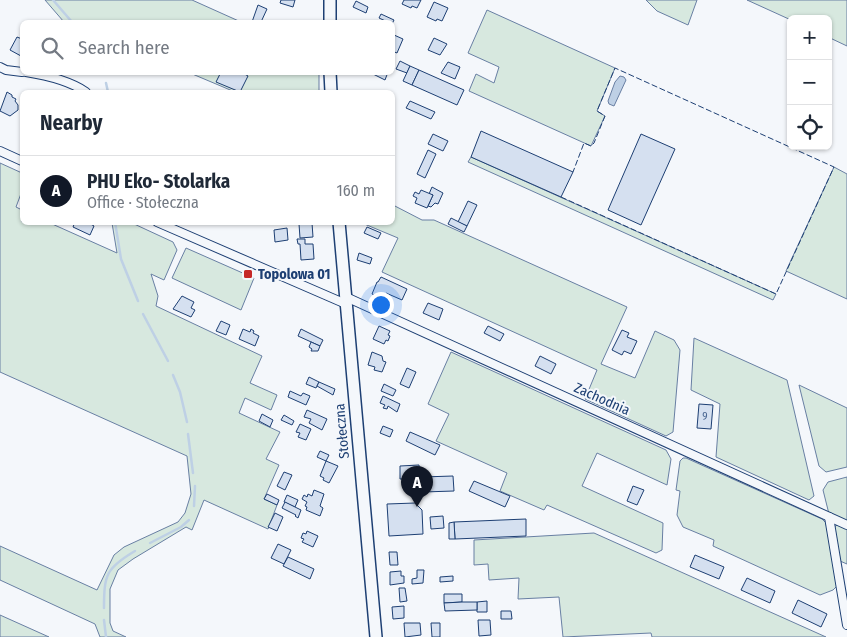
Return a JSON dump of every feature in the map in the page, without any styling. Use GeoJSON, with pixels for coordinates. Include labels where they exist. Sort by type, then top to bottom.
{"type":"FeatureCollection","features":[{"type":"Feature","properties":{"kind":"main road"},"geometry":{"type":"LineString","coordinates":[[330,0],[330,20]]}},
{"type":"Feature","properties":{"kind":"main road"},"geometry":{"type":"LineString","coordinates":[[330,75],[331,90]]}},
{"type":"Feature","properties":{"kind":"main road","name":"Stołeczna"},"geometry":{"type":"LineString","coordinates":[[339,225],[376,637]]}},
{"type":"Feature","properties":{"kind":"street"},"geometry":{"type":"LineString","coordinates":[[0,67],[6,70],[20,72]]}},
{"type":"Feature","properties":{"kind":"street"},"geometry":{"type":"LineString","coordinates":[[41,75],[82,90]]}},
{"type":"Feature","properties":{"kind":"street"},"geometry":{"type":"LineString","coordinates":[[0,151],[20,160]]}},
{"type":"Feature","properties":{"kind":"street","name":"Zachodnia"},"geometry":{"type":"LineString","coordinates":[[164,225],[346,301],[847,525]]}},
{"type":"Feature","properties":{"kind":"street"},"geometry":{"type":"LineString","coordinates":[[829,517],[847,625]]}},
{"type":"Feature","properties":{"kind":"shaded area"},"geometry":{"type":"Polygon","coordinates":[[[45,0],[192,0],[237,20],[62,20],[45,0]]]}},
{"type":"Feature","properties":{"kind":"shaded area"},"geometry":{"type":"Polygon","coordinates":[[[646,0],[697,0],[688,25],[657,11],[646,0]]]}},
{"type":"Feature","properties":{"kind":"shaded area"},"geometry":{"type":"Polygon","coordinates":[[[747,0],[847,0],[847,46],[832,39],[832,15],[787,15],[787,18],[747,0]]]}},
{"type":"Feature","properties":{"kind":"shaded area"},"geometry":{"type":"Polygon","coordinates":[[[487,10],[615,68],[597,111],[605,116],[591,146],[469,91],[476,74],[494,83],[499,67],[468,53],[487,10]]]}},
{"type":"Feature","properties":{"kind":"shaded area"},"geometry":{"type":"Polygon","coordinates":[[[195,75],[319,75],[319,90],[230,90],[195,75]]]}},
{"type":"Feature","properties":{"kind":"shaded area"},"geometry":{"type":"Polygon","coordinates":[[[471,157],[776,294],[773,300],[468,162],[471,157]]]}},
{"type":"Feature","properties":{"kind":"shaded area"},"geometry":{"type":"Polygon","coordinates":[[[0,163],[20,172],[20,196],[16,207],[20,209],[20,225],[54,225],[117,253],[112,225],[136,225],[173,242],[177,250],[164,280],[151,274],[158,296],[156,306],[262,356],[250,383],[277,395],[271,410],[245,398],[239,413],[280,432],[266,459],[279,465],[264,499],[277,505],[268,529],[204,500],[192,530],[186,527],[118,570],[110,589],[110,623],[113,631],[126,637],[100,637],[95,624],[0,580],[0,546],[97,590],[114,555],[124,547],[178,522],[185,513],[191,494],[187,456],[0,372],[0,163]]]}},
{"type":"Feature","properties":{"kind":"shaded area"},"geometry":{"type":"Polygon","coordinates":[[[834,167],[847,174],[847,299],[786,271],[834,167]]]}},
{"type":"Feature","properties":{"kind":"shaded area"},"geometry":{"type":"Polygon","coordinates":[[[395,206],[422,220],[434,220],[627,307],[601,364],[635,378],[655,331],[674,340],[680,350],[673,432],[666,436],[585,399],[597,370],[382,272],[398,238],[367,225],[395,225],[395,206]]]}},
{"type":"Feature","properties":{"kind":"shaded area"},"geometry":{"type":"Polygon","coordinates":[[[186,248],[254,278],[241,310],[172,278],[186,248]]]}},
{"type":"Feature","properties":{"kind":"shaded area"},"geometry":{"type":"Polygon","coordinates":[[[694,338],[787,380],[814,496],[809,500],[716,457],[720,404],[691,390],[694,338]]]}},
{"type":"Feature","properties":{"kind":"shaded area"},"geometry":{"type":"Polygon","coordinates":[[[451,352],[666,450],[671,459],[667,485],[597,453],[582,486],[663,523],[662,550],[656,553],[547,505],[544,510],[500,491],[507,473],[436,441],[449,414],[428,404],[451,352]]]}},
{"type":"Feature","properties":{"kind":"shaded area"},"geometry":{"type":"Polygon","coordinates":[[[799,385],[847,408],[847,467],[826,472],[819,466],[799,385]]]}},
{"type":"Feature","properties":{"kind":"shaded area"},"geometry":{"type":"Polygon","coordinates":[[[683,458],[822,519],[826,523],[837,586],[833,590],[820,595],[713,546],[714,540],[683,527],[677,515],[680,491],[676,490],[680,461],[683,458]]]}},
{"type":"Feature","properties":{"kind":"shaded area"},"geometry":{"type":"Polygon","coordinates":[[[847,477],[847,522],[829,514],[823,490],[828,482],[847,477]]]}},
{"type":"Feature","properties":{"kind":"shaded area"},"geometry":{"type":"Polygon","coordinates":[[[839,524],[847,528],[847,564],[840,561],[834,527],[839,524]]]}},
{"type":"Feature","properties":{"kind":"shaded area"},"geometry":{"type":"Polygon","coordinates":[[[594,533],[826,637],[652,637],[651,633],[563,637],[559,597],[518,599],[519,578],[489,580],[488,564],[474,565],[474,540],[594,533]]]}},
{"type":"Feature","properties":{"kind":"shaded area"},"geometry":{"type":"Polygon","coordinates":[[[0,615],[49,637],[0,637],[0,615]]]}},
{"type":"Feature","properties":{"kind":"water"},"geometry":{"type":"Polygon","coordinates":[[[620,76],[626,80],[614,106],[609,104],[608,101],[615,82],[620,76]]]}},
{"type":"Feature","properties":{"kind":"building"},"geometry":{"type":"Polygon","coordinates":[[[281,0],[295,0],[293,7],[280,3],[281,0]]]}},
{"type":"Feature","properties":{"kind":"building"},"geometry":{"type":"Polygon","coordinates":[[[404,0],[421,0],[417,8],[412,6],[411,8],[402,4],[404,0]]]}},
{"type":"Feature","properties":{"kind":"building"},"geometry":{"type":"Polygon","coordinates":[[[356,1],[368,7],[366,13],[353,7],[356,1]]]}},
{"type":"Feature","properties":{"kind":"building"},"geometry":{"type":"Polygon","coordinates":[[[434,2],[448,8],[442,21],[437,19],[436,21],[427,17],[434,2]]]}},
{"type":"Feature","properties":{"kind":"building"},"geometry":{"type":"Polygon","coordinates":[[[258,5],[267,9],[262,20],[253,20],[258,5]]]}},
{"type":"Feature","properties":{"kind":"building"},"geometry":{"type":"Polygon","coordinates":[[[381,14],[394,20],[383,20],[379,18],[381,14]]]}},
{"type":"Feature","properties":{"kind":"building"},"geometry":{"type":"Polygon","coordinates":[[[395,35],[403,39],[397,53],[395,52],[395,35]]]}},
{"type":"Feature","properties":{"kind":"building"},"geometry":{"type":"Polygon","coordinates":[[[17,37],[20,38],[20,55],[10,50],[17,37]]]}},
{"type":"Feature","properties":{"kind":"building"},"geometry":{"type":"Polygon","coordinates":[[[434,38],[447,44],[440,55],[428,50],[434,38]]]}},
{"type":"Feature","properties":{"kind":"building"},"geometry":{"type":"Polygon","coordinates":[[[400,61],[410,66],[407,73],[396,69],[400,61]]]}},
{"type":"Feature","properties":{"kind":"building"},"geometry":{"type":"Polygon","coordinates":[[[448,62],[460,67],[455,79],[441,73],[448,62]]]}},
{"type":"Feature","properties":{"kind":"building"},"geometry":{"type":"Polygon","coordinates":[[[410,66],[419,70],[412,85],[403,81],[410,66]]]}},
{"type":"Feature","properties":{"kind":"building"},"geometry":{"type":"Polygon","coordinates":[[[419,70],[464,90],[457,105],[412,85],[419,70]]]}},
{"type":"Feature","properties":{"kind":"building"},"geometry":{"type":"Polygon","coordinates":[[[220,75],[248,76],[241,90],[235,90],[216,82],[220,75]]]}},
{"type":"Feature","properties":{"kind":"building"},"geometry":{"type":"Polygon","coordinates":[[[375,75],[387,75],[385,80],[375,75]]]}},
{"type":"Feature","properties":{"kind":"building"},"geometry":{"type":"Polygon","coordinates":[[[7,92],[16,99],[15,101],[18,105],[18,110],[10,116],[0,111],[7,92]]]}},
{"type":"Feature","properties":{"kind":"building"},"geometry":{"type":"Polygon","coordinates":[[[410,101],[435,112],[431,119],[406,108],[410,101]]]}},
{"type":"Feature","properties":{"kind":"building"},"geometry":{"type":"Polygon","coordinates":[[[481,131],[573,172],[561,197],[471,157],[481,131]]]}},
{"type":"Feature","properties":{"kind":"building"},"geometry":{"type":"Polygon","coordinates":[[[433,134],[448,141],[443,151],[428,144],[433,134]]]}},
{"type":"Feature","properties":{"kind":"building"},"geometry":{"type":"Polygon","coordinates":[[[641,134],[675,149],[641,225],[608,210],[641,134]]]}},
{"type":"Feature","properties":{"kind":"building"},"geometry":{"type":"Polygon","coordinates":[[[428,150],[436,154],[425,178],[417,174],[428,150]]]}},
{"type":"Feature","properties":{"kind":"building"},"geometry":{"type":"Polygon","coordinates":[[[432,187],[443,193],[438,204],[435,203],[431,207],[428,206],[433,195],[429,194],[432,187]]]}},
{"type":"Feature","properties":{"kind":"building"},"geometry":{"type":"Polygon","coordinates":[[[421,190],[433,195],[427,208],[415,203],[417,198],[413,196],[415,192],[419,194],[421,190]]]}},
{"type":"Feature","properties":{"kind":"building"},"geometry":{"type":"Polygon","coordinates":[[[468,201],[477,205],[467,226],[458,222],[468,201]]]}},
{"type":"Feature","properties":{"kind":"building"},"geometry":{"type":"Polygon","coordinates":[[[451,218],[467,226],[464,232],[448,224],[451,218]]]}},
{"type":"Feature","properties":{"kind":"building"},"geometry":{"type":"Polygon","coordinates":[[[74,225],[94,226],[90,235],[73,227],[74,225]]]}},
{"type":"Feature","properties":{"kind":"building"},"geometry":{"type":"Polygon","coordinates":[[[299,225],[312,225],[313,237],[300,238],[299,225]]]}},
{"type":"Feature","properties":{"kind":"building"},"geometry":{"type":"Polygon","coordinates":[[[367,227],[381,233],[378,239],[364,233],[367,227]]]}},
{"type":"Feature","properties":{"kind":"building"},"geometry":{"type":"Polygon","coordinates":[[[287,228],[288,240],[275,242],[274,230],[287,228]]]}},
{"type":"Feature","properties":{"kind":"building"},"geometry":{"type":"Polygon","coordinates":[[[297,239],[305,239],[305,244],[313,244],[314,259],[301,260],[300,244],[298,244],[297,239]]]}},
{"type":"Feature","properties":{"kind":"building"},"geometry":{"type":"Polygon","coordinates":[[[359,253],[372,258],[370,264],[357,260],[359,253]]]}},
{"type":"Feature","properties":{"kind":"building"},"geometry":{"type":"Polygon","coordinates":[[[381,277],[407,289],[402,300],[386,293],[383,299],[372,294],[381,277]]]}},
{"type":"Feature","properties":{"kind":"building"},"geometry":{"type":"Polygon","coordinates":[[[182,296],[194,302],[191,308],[195,310],[191,317],[173,309],[182,296]]]}},
{"type":"Feature","properties":{"kind":"building"},"geometry":{"type":"Polygon","coordinates":[[[428,303],[443,309],[439,320],[423,313],[428,303]]]}},
{"type":"Feature","properties":{"kind":"building"},"geometry":{"type":"Polygon","coordinates":[[[221,321],[230,325],[226,335],[216,331],[221,321]]]}},
{"type":"Feature","properties":{"kind":"building"},"geometry":{"type":"Polygon","coordinates":[[[379,326],[390,331],[388,341],[386,340],[384,344],[373,339],[379,326]]]}},
{"type":"Feature","properties":{"kind":"building"},"geometry":{"type":"Polygon","coordinates":[[[488,326],[504,334],[500,341],[484,333],[488,326]]]}},
{"type":"Feature","properties":{"kind":"building"},"geometry":{"type":"Polygon","coordinates":[[[243,329],[250,332],[251,329],[254,331],[253,333],[259,336],[255,346],[239,339],[243,329]]]}},
{"type":"Feature","properties":{"kind":"building"},"geometry":{"type":"Polygon","coordinates":[[[301,329],[323,340],[320,346],[298,336],[301,329]]]}},
{"type":"Feature","properties":{"kind":"building"},"geometry":{"type":"Polygon","coordinates":[[[622,330],[629,333],[627,337],[637,341],[631,354],[624,351],[622,355],[612,350],[622,330]]]}},
{"type":"Feature","properties":{"kind":"building"},"geometry":{"type":"Polygon","coordinates":[[[311,342],[320,346],[318,351],[311,351],[312,349],[309,347],[311,342]]]}},
{"type":"Feature","properties":{"kind":"building"},"geometry":{"type":"Polygon","coordinates":[[[372,352],[382,356],[383,361],[386,362],[382,372],[374,370],[375,367],[368,365],[372,352]]]}},
{"type":"Feature","properties":{"kind":"building"},"geometry":{"type":"Polygon","coordinates":[[[540,356],[556,364],[551,374],[535,366],[540,356]]]}},
{"type":"Feature","properties":{"kind":"building"},"geometry":{"type":"Polygon","coordinates":[[[407,368],[416,372],[409,388],[400,384],[407,368]]]}},
{"type":"Feature","properties":{"kind":"building"},"geometry":{"type":"Polygon","coordinates":[[[309,377],[319,382],[316,388],[306,384],[309,377]]]}},
{"type":"Feature","properties":{"kind":"building"},"geometry":{"type":"Polygon","coordinates":[[[319,382],[335,389],[333,395],[317,386],[319,382]]]}},
{"type":"Feature","properties":{"kind":"building"},"geometry":{"type":"Polygon","coordinates":[[[384,384],[396,390],[393,396],[381,391],[384,384]]]}},
{"type":"Feature","properties":{"kind":"building"},"geometry":{"type":"Polygon","coordinates":[[[290,391],[301,396],[303,393],[310,396],[306,405],[288,397],[290,391]]]}},
{"type":"Feature","properties":{"kind":"building"},"geometry":{"type":"Polygon","coordinates":[[[383,396],[400,404],[397,412],[388,406],[387,409],[383,408],[385,405],[380,403],[383,396]]]}},
{"type":"Feature","properties":{"kind":"building"},"geometry":{"type":"Polygon","coordinates":[[[699,404],[713,405],[711,429],[697,428],[699,404]]]}},
{"type":"Feature","properties":{"kind":"building"},"geometry":{"type":"Polygon","coordinates":[[[307,410],[327,419],[322,430],[309,423],[311,419],[304,417],[307,410]]]}},
{"type":"Feature","properties":{"kind":"building"},"geometry":{"type":"Polygon","coordinates":[[[262,414],[273,420],[270,427],[259,421],[262,414]]]}},
{"type":"Feature","properties":{"kind":"building"},"geometry":{"type":"Polygon","coordinates":[[[284,415],[294,421],[292,425],[281,420],[284,415]]]}},
{"type":"Feature","properties":{"kind":"building"},"geometry":{"type":"Polygon","coordinates":[[[300,424],[311,429],[306,440],[298,437],[300,433],[296,432],[300,424]]]}},
{"type":"Feature","properties":{"kind":"building"},"geometry":{"type":"Polygon","coordinates":[[[383,426],[393,430],[390,437],[380,433],[383,426]]]}},
{"type":"Feature","properties":{"kind":"building"},"geometry":{"type":"Polygon","coordinates":[[[410,432],[440,445],[435,455],[406,441],[410,432]]]}},
{"type":"Feature","properties":{"kind":"building"},"geometry":{"type":"Polygon","coordinates":[[[320,451],[329,455],[326,461],[317,457],[320,451]]]}},
{"type":"Feature","properties":{"kind":"building"},"geometry":{"type":"Polygon","coordinates":[[[326,461],[338,466],[329,483],[320,476],[326,461]]]}},
{"type":"Feature","properties":{"kind":"building"},"geometry":{"type":"Polygon","coordinates":[[[419,465],[420,481],[400,479],[400,466],[419,465]]]}},
{"type":"Feature","properties":{"kind":"building"},"geometry":{"type":"Polygon","coordinates":[[[284,472],[292,475],[285,490],[277,486],[284,472]]]}},
{"type":"Feature","properties":{"kind":"building"},"geometry":{"type":"Polygon","coordinates":[[[453,476],[454,491],[423,492],[422,477],[453,476]]]}},
{"type":"Feature","properties":{"kind":"building"},"geometry":{"type":"Polygon","coordinates":[[[474,481],[510,496],[505,507],[469,491],[474,481]]]}},
{"type":"Feature","properties":{"kind":"building"},"geometry":{"type":"Polygon","coordinates":[[[633,486],[644,490],[637,505],[627,501],[633,486]]]}},
{"type":"Feature","properties":{"kind":"building"},"geometry":{"type":"Polygon","coordinates":[[[314,490],[324,494],[320,506],[323,508],[320,516],[306,510],[307,502],[302,499],[304,495],[307,497],[308,494],[312,496],[314,490]]]}},
{"type":"Feature","properties":{"kind":"building"},"geometry":{"type":"Polygon","coordinates":[[[267,494],[279,500],[277,505],[264,499],[267,494]]]}},
{"type":"Feature","properties":{"kind":"building"},"geometry":{"type":"Polygon","coordinates":[[[287,495],[298,500],[295,507],[284,502],[287,495]]]}},
{"type":"Feature","properties":{"kind":"building"},"geometry":{"type":"Polygon","coordinates":[[[285,502],[301,510],[298,518],[282,508],[285,502]]]}},
{"type":"Feature","properties":{"kind":"building"},"geometry":{"type":"Polygon","coordinates":[[[415,503],[422,510],[423,534],[389,536],[387,504],[415,503]]]}},
{"type":"Feature","properties":{"kind":"building"},"geometry":{"type":"Polygon","coordinates":[[[275,513],[283,517],[277,531],[268,527],[275,513]]]}},
{"type":"Feature","properties":{"kind":"building"},"geometry":{"type":"Polygon","coordinates":[[[443,516],[444,528],[431,529],[430,517],[443,516]]]}},
{"type":"Feature","properties":{"kind":"building"},"geometry":{"type":"Polygon","coordinates":[[[526,519],[526,536],[455,539],[454,522],[526,519]]]}},
{"type":"Feature","properties":{"kind":"building"},"geometry":{"type":"Polygon","coordinates":[[[454,522],[455,539],[449,539],[449,523],[454,522]]]}},
{"type":"Feature","properties":{"kind":"building"},"geometry":{"type":"Polygon","coordinates":[[[307,531],[318,536],[313,547],[302,542],[304,539],[301,538],[303,533],[306,534],[307,531]]]}},
{"type":"Feature","properties":{"kind":"building"},"geometry":{"type":"Polygon","coordinates":[[[278,544],[291,550],[284,564],[271,558],[278,544]]]}},
{"type":"Feature","properties":{"kind":"building"},"geometry":{"type":"Polygon","coordinates":[[[389,552],[397,552],[398,565],[390,565],[389,552]]]}},
{"type":"Feature","properties":{"kind":"building"},"geometry":{"type":"Polygon","coordinates":[[[695,555],[724,567],[719,579],[690,567],[695,555]]]}},
{"type":"Feature","properties":{"kind":"building"},"geometry":{"type":"Polygon","coordinates":[[[288,557],[314,569],[310,579],[283,566],[288,557]]]}},
{"type":"Feature","properties":{"kind":"building"},"geometry":{"type":"Polygon","coordinates":[[[417,570],[424,570],[423,583],[412,584],[412,579],[417,578],[417,570]]]}},
{"type":"Feature","properties":{"kind":"building"},"geometry":{"type":"Polygon","coordinates":[[[401,571],[401,576],[404,576],[404,583],[390,585],[390,572],[401,571]]]}},
{"type":"Feature","properties":{"kind":"building"},"geometry":{"type":"Polygon","coordinates":[[[453,576],[453,581],[440,582],[440,577],[453,576]]]}},
{"type":"Feature","properties":{"kind":"building"},"geometry":{"type":"Polygon","coordinates":[[[747,578],[775,591],[770,603],[741,590],[747,578]]]}},
{"type":"Feature","properties":{"kind":"building"},"geometry":{"type":"Polygon","coordinates":[[[399,588],[405,588],[407,601],[400,602],[399,588]]]}},
{"type":"Feature","properties":{"kind":"building"},"geometry":{"type":"Polygon","coordinates":[[[444,594],[462,594],[462,602],[444,603],[444,594]]]}},
{"type":"Feature","properties":{"kind":"building"},"geometry":{"type":"Polygon","coordinates":[[[798,600],[827,614],[821,627],[792,613],[798,600]]]}},
{"type":"Feature","properties":{"kind":"building"},"geometry":{"type":"Polygon","coordinates":[[[487,601],[487,612],[477,612],[477,602],[487,601]]]}},
{"type":"Feature","properties":{"kind":"building"},"geometry":{"type":"Polygon","coordinates":[[[477,602],[477,610],[445,611],[444,603],[477,602]]]}},
{"type":"Feature","properties":{"kind":"building"},"geometry":{"type":"Polygon","coordinates":[[[404,606],[404,618],[393,619],[392,607],[404,606]]]}},
{"type":"Feature","properties":{"kind":"building"},"geometry":{"type":"Polygon","coordinates":[[[501,611],[511,611],[512,619],[501,619],[501,611]]]}},
{"type":"Feature","properties":{"kind":"building"},"geometry":{"type":"Polygon","coordinates":[[[478,620],[490,620],[491,635],[479,636],[478,620]]]}},
{"type":"Feature","properties":{"kind":"building"},"geometry":{"type":"Polygon","coordinates":[[[404,623],[420,623],[421,635],[405,637],[404,623]]]}},
{"type":"Feature","properties":{"kind":"building"},"geometry":{"type":"Polygon","coordinates":[[[431,623],[440,623],[440,637],[432,637],[431,623]]]}},
{"type":"Feature","properties":{"kind":"waterway"},"geometry":{"type":"LineString","coordinates":[[53,0],[70,20]]}},
{"type":"Feature","properties":{"kind":"waterway"},"geometry":{"type":"LineString","coordinates":[[106,83],[108,90]]}},
{"type":"Feature","properties":{"kind":"waterway"},"geometry":{"type":"LineString","coordinates":[[115,225],[121,259],[138,301]]}},
{"type":"Feature","properties":{"kind":"waterway"},"geometry":{"type":"LineString","coordinates":[[143,314],[168,361]]}},
{"type":"Feature","properties":{"kind":"waterway"},"geometry":{"type":"LineString","coordinates":[[173,375],[180,392],[187,422]]}},
{"type":"Feature","properties":{"kind":"waterway"},"geometry":{"type":"LineString","coordinates":[[188,434],[193,473]]}},
{"type":"Feature","properties":{"kind":"waterway"},"geometry":{"type":"LineString","coordinates":[[194,506],[195,486]]}},
{"type":"Feature","properties":{"kind":"waterway"},"geometry":{"type":"LineString","coordinates":[[150,543],[181,527],[189,520]]}},
{"type":"Feature","properties":{"kind":"waterway"},"geometry":{"type":"LineString","coordinates":[[104,608],[106,580],[112,568],[135,551]]}},
{"type":"Feature","properties":{"kind":"waterway"},"geometry":{"type":"LineString","coordinates":[[104,620],[106,637]]}},
{"type":"Feature","properties":{"kind":"fence"},"geometry":{"type":"LineString","coordinates":[[561,197],[776,294],[834,167],[615,68],[597,111],[605,116],[594,143],[591,146],[584,143],[573,172]]}},
{"type":"Feature","properties":{"kind":"place","name":"Topolowa 01"},"geometry":{"type":"Point","coordinates":[248,274]}},
{"type":"Feature","properties":{"kind":"place","name":"PHU Eko- Stolarka"},"geometry":{"type":"Point","coordinates":[417,507]}}]}
